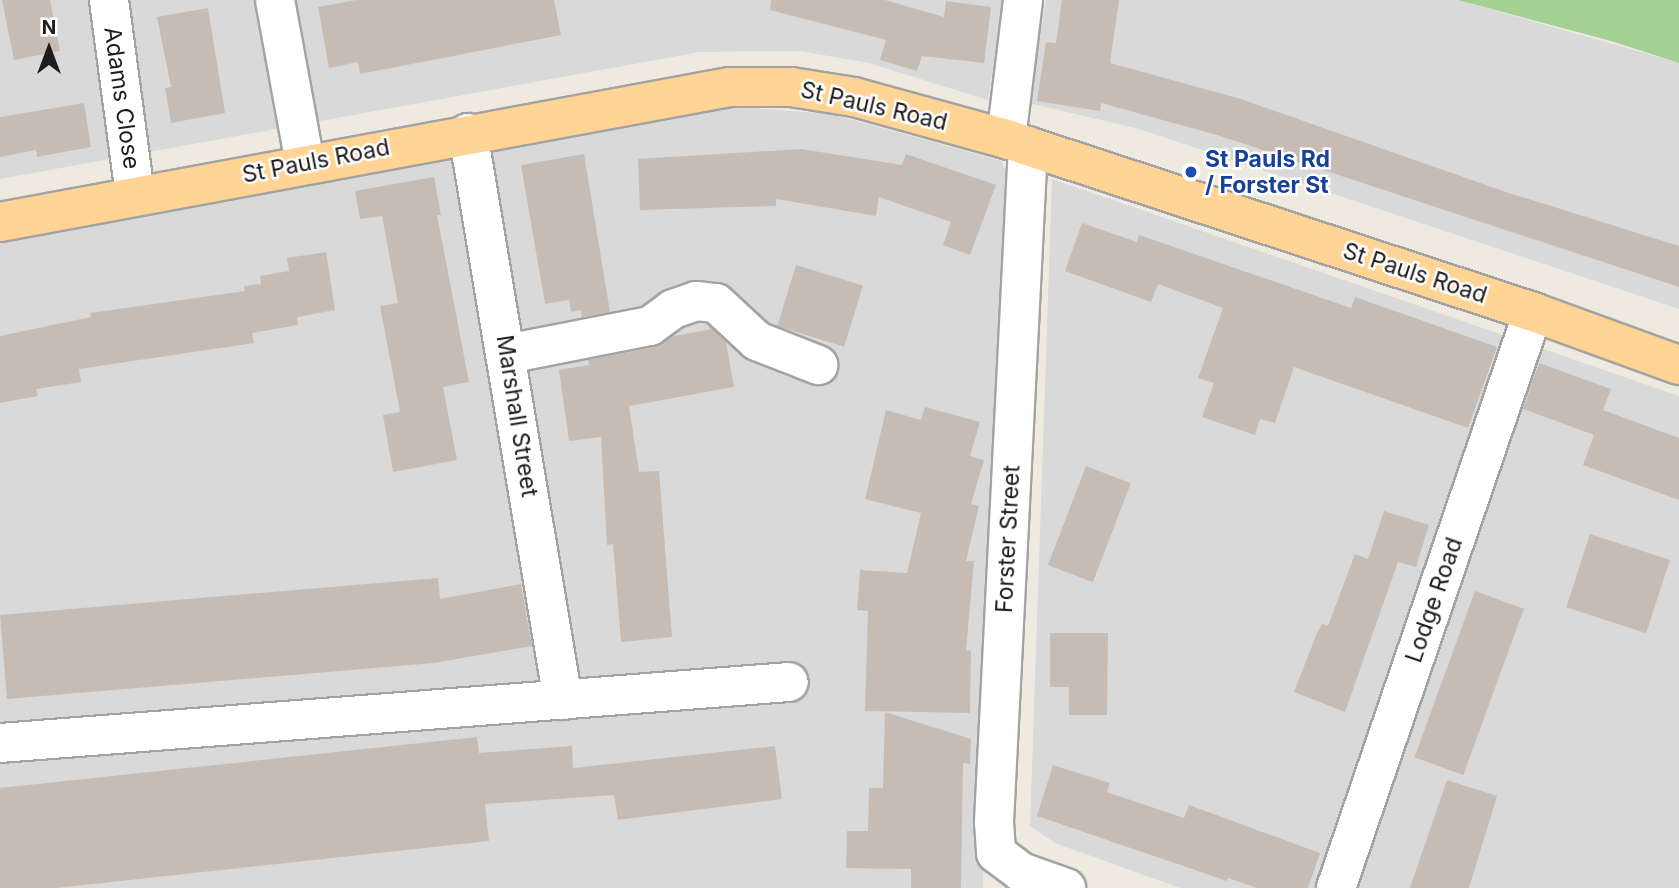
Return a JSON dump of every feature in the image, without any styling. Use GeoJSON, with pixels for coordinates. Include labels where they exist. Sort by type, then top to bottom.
{"type":"FeatureCollection","features":[{"type":"Feature","properties":{"kind":"main road","name":"St Pauls Road"},"geometry":{"type":"LineString","coordinates":[[0,222],[305,163],[730,87],[791,87],[854,97],[1017,143],[1533,312],[1679,365]]}},
{"type":"Feature","properties":{"kind":"street","name":"Adams Close"},"geometry":{"type":"LineString","coordinates":[[109,0],[135,196]]}},
{"type":"Feature","properties":{"kind":"street"},"geometry":{"type":"LineString","coordinates":[[275,0],[305,163]]}},
{"type":"Feature","properties":{"kind":"street","name":"Forster Street"},"geometry":{"type":"LineString","coordinates":[[1023,0],[994,822],[996,853],[1021,872],[1066,888]]}},
{"type":"Feature","properties":{"kind":"street","name":"Marshall Street"},"geometry":{"type":"LineString","coordinates":[[468,133],[563,700]]}},
{"type":"Feature","properties":{"kind":"street"},"geometry":{"type":"LineString","coordinates":[[507,354],[650,326],[673,309],[696,301],[716,303],[757,341],[818,365]]}},
{"type":"Feature","properties":{"kind":"street","name":"Lodge Road"},"geometry":{"type":"LineString","coordinates":[[1336,888],[1533,312]]}},
{"type":"Feature","properties":{"kind":"street"},"geometry":{"type":"LineString","coordinates":[[0,743],[789,682]]}},
{"type":"Feature","properties":{"kind":"shaded area"},"geometry":{"type":"Polygon","coordinates":[[[0,0],[1003,0],[988,100],[869,63],[800,51],[700,52],[0,179],[0,0]]]}},
{"type":"Feature","properties":{"kind":"shaded area"},"geometry":{"type":"Polygon","coordinates":[[[1046,0],[1458,0],[1679,63],[1679,309],[1139,129],[1029,103],[1046,0]]]}},
{"type":"Feature","properties":{"kind":"shaded area"},"geometry":{"type":"Polygon","coordinates":[[[726,106],[831,114],[1002,161],[1008,181],[995,418],[983,888],[0,888],[0,243],[726,106]]]}},
{"type":"Feature","properties":{"kind":"shaded area"},"geometry":{"type":"Polygon","coordinates":[[[1052,179],[1679,396],[1679,888],[1180,888],[1055,843],[1030,826],[1052,179]]]}},
{"type":"Feature","properties":{"kind":"green space"},"geometry":{"type":"Polygon","coordinates":[[[1458,0],[1679,0],[1679,63],[1611,41],[1458,0]]]}},
{"type":"Feature","properties":{"kind":"building"},"geometry":{"type":"Polygon","coordinates":[[[2,0],[50,0],[60,51],[14,60],[2,0]]]}},
{"type":"Feature","properties":{"kind":"building"},"geometry":{"type":"Polygon","coordinates":[[[356,0],[554,0],[561,35],[360,74],[358,62],[329,68],[318,7],[356,0]]]}},
{"type":"Feature","properties":{"kind":"building"},"geometry":{"type":"Polygon","coordinates":[[[771,0],[885,0],[944,17],[946,1],[991,7],[984,63],[922,56],[917,71],[880,60],[886,40],[770,10],[771,0]]]}},
{"type":"Feature","properties":{"kind":"building"},"geometry":{"type":"Polygon","coordinates":[[[1062,0],[1119,0],[1110,63],[1241,99],[1506,192],[1679,246],[1679,287],[1217,135],[1101,103],[1100,111],[1037,101],[1046,42],[1056,43],[1062,0]]]}},
{"type":"Feature","properties":{"kind":"building"},"geometry":{"type":"Polygon","coordinates":[[[208,8],[225,113],[171,123],[165,88],[171,87],[157,17],[208,8]]]}},
{"type":"Feature","properties":{"kind":"building"},"geometry":{"type":"Polygon","coordinates":[[[84,103],[91,147],[37,157],[36,150],[0,157],[0,117],[84,103]]]}},
{"type":"Feature","properties":{"kind":"building"},"geometry":{"type":"Polygon","coordinates":[[[801,149],[902,165],[906,154],[996,185],[970,255],[943,245],[951,222],[879,197],[876,216],[776,199],[776,206],[640,210],[638,159],[801,149]]]}},
{"type":"Feature","properties":{"kind":"building"},"geometry":{"type":"Polygon","coordinates":[[[584,154],[610,312],[582,317],[581,310],[571,312],[569,300],[545,304],[521,165],[584,154]]]}},
{"type":"Feature","properties":{"kind":"building"},"geometry":{"type":"Polygon","coordinates":[[[434,177],[441,215],[437,215],[469,382],[443,387],[457,460],[393,472],[383,415],[400,412],[380,306],[398,303],[382,216],[360,219],[355,191],[434,177]]]}},
{"type":"Feature","properties":{"kind":"building"},"geometry":{"type":"Polygon","coordinates":[[[1082,223],[1137,242],[1139,235],[1351,308],[1355,297],[1497,347],[1468,428],[1294,367],[1275,423],[1260,419],[1255,435],[1202,417],[1214,383],[1198,378],[1223,308],[1158,284],[1151,302],[1065,271],[1082,223]]]}},
{"type":"Feature","properties":{"kind":"building"},"geometry":{"type":"Polygon","coordinates":[[[326,252],[335,310],[297,317],[298,325],[252,333],[254,343],[79,369],[81,382],[36,389],[38,396],[0,403],[0,336],[91,317],[90,313],[245,291],[244,286],[261,284],[260,276],[289,271],[287,258],[326,252]]]}},
{"type":"Feature","properties":{"kind":"building"},"geometry":{"type":"Polygon","coordinates":[[[796,265],[863,285],[844,347],[777,326],[796,265]]]}},
{"type":"Feature","properties":{"kind":"building"},"geometry":{"type":"Polygon","coordinates":[[[712,329],[726,342],[734,387],[629,406],[639,472],[659,471],[672,637],[621,642],[613,544],[607,545],[601,437],[569,441],[559,370],[589,365],[588,360],[654,347],[674,336],[712,329]]]}},
{"type":"Feature","properties":{"kind":"building"},"geometry":{"type":"Polygon","coordinates":[[[1539,363],[1611,389],[1603,410],[1679,438],[1679,500],[1583,465],[1594,435],[1523,409],[1539,363]]]}},
{"type":"Feature","properties":{"kind":"building"},"geometry":{"type":"Polygon","coordinates":[[[925,407],[980,422],[970,456],[984,460],[971,504],[979,506],[966,561],[974,561],[966,650],[971,651],[970,713],[865,711],[868,611],[857,610],[860,570],[907,573],[921,513],[865,499],[886,410],[921,420],[925,407]]]}},
{"type":"Feature","properties":{"kind":"building"},"geometry":{"type":"Polygon","coordinates":[[[1086,466],[1131,483],[1093,582],[1048,565],[1086,466]]]}},
{"type":"Feature","properties":{"kind":"building"},"geometry":{"type":"Polygon","coordinates":[[[1384,511],[1429,525],[1416,567],[1398,562],[1345,712],[1294,692],[1317,633],[1322,624],[1328,626],[1355,554],[1368,559],[1384,511]]]}},
{"type":"Feature","properties":{"kind":"building"},"geometry":{"type":"Polygon","coordinates":[[[1590,534],[1670,560],[1646,633],[1566,607],[1590,534]]]}},
{"type":"Feature","properties":{"kind":"building"},"geometry":{"type":"Polygon","coordinates":[[[438,578],[440,599],[521,584],[532,646],[434,663],[7,699],[0,615],[438,578]]]}},
{"type":"Feature","properties":{"kind":"building"},"geometry":{"type":"Polygon","coordinates":[[[1475,591],[1524,609],[1463,775],[1414,757],[1475,591]]]}},
{"type":"Feature","properties":{"kind":"building"},"geometry":{"type":"Polygon","coordinates":[[[1050,633],[1108,633],[1107,715],[1069,715],[1069,687],[1050,687],[1050,633]]]}},
{"type":"Feature","properties":{"kind":"building"},"geometry":{"type":"Polygon","coordinates":[[[885,712],[971,739],[970,764],[963,763],[961,888],[911,888],[911,869],[846,868],[847,831],[868,831],[869,788],[883,788],[885,712]]]}},
{"type":"Feature","properties":{"kind":"building"},"geometry":{"type":"Polygon","coordinates":[[[477,737],[479,753],[572,746],[573,768],[775,746],[782,799],[618,820],[614,795],[485,804],[489,841],[56,888],[0,888],[0,788],[477,737]]]}},
{"type":"Feature","properties":{"kind":"building"},"geometry":{"type":"Polygon","coordinates":[[[1053,765],[1110,783],[1107,792],[1184,818],[1189,805],[1320,853],[1308,888],[1257,888],[1228,878],[1227,881],[1037,816],[1053,765]]]}},
{"type":"Feature","properties":{"kind":"building"},"geometry":{"type":"Polygon","coordinates":[[[1447,780],[1497,796],[1469,888],[1410,888],[1447,780]]]}},
{"type":"Feature","properties":{"kind":"place","name":"St Pauls Rd / Forster St"},"geometry":{"type":"Point","coordinates":[1191,172]}}]}
